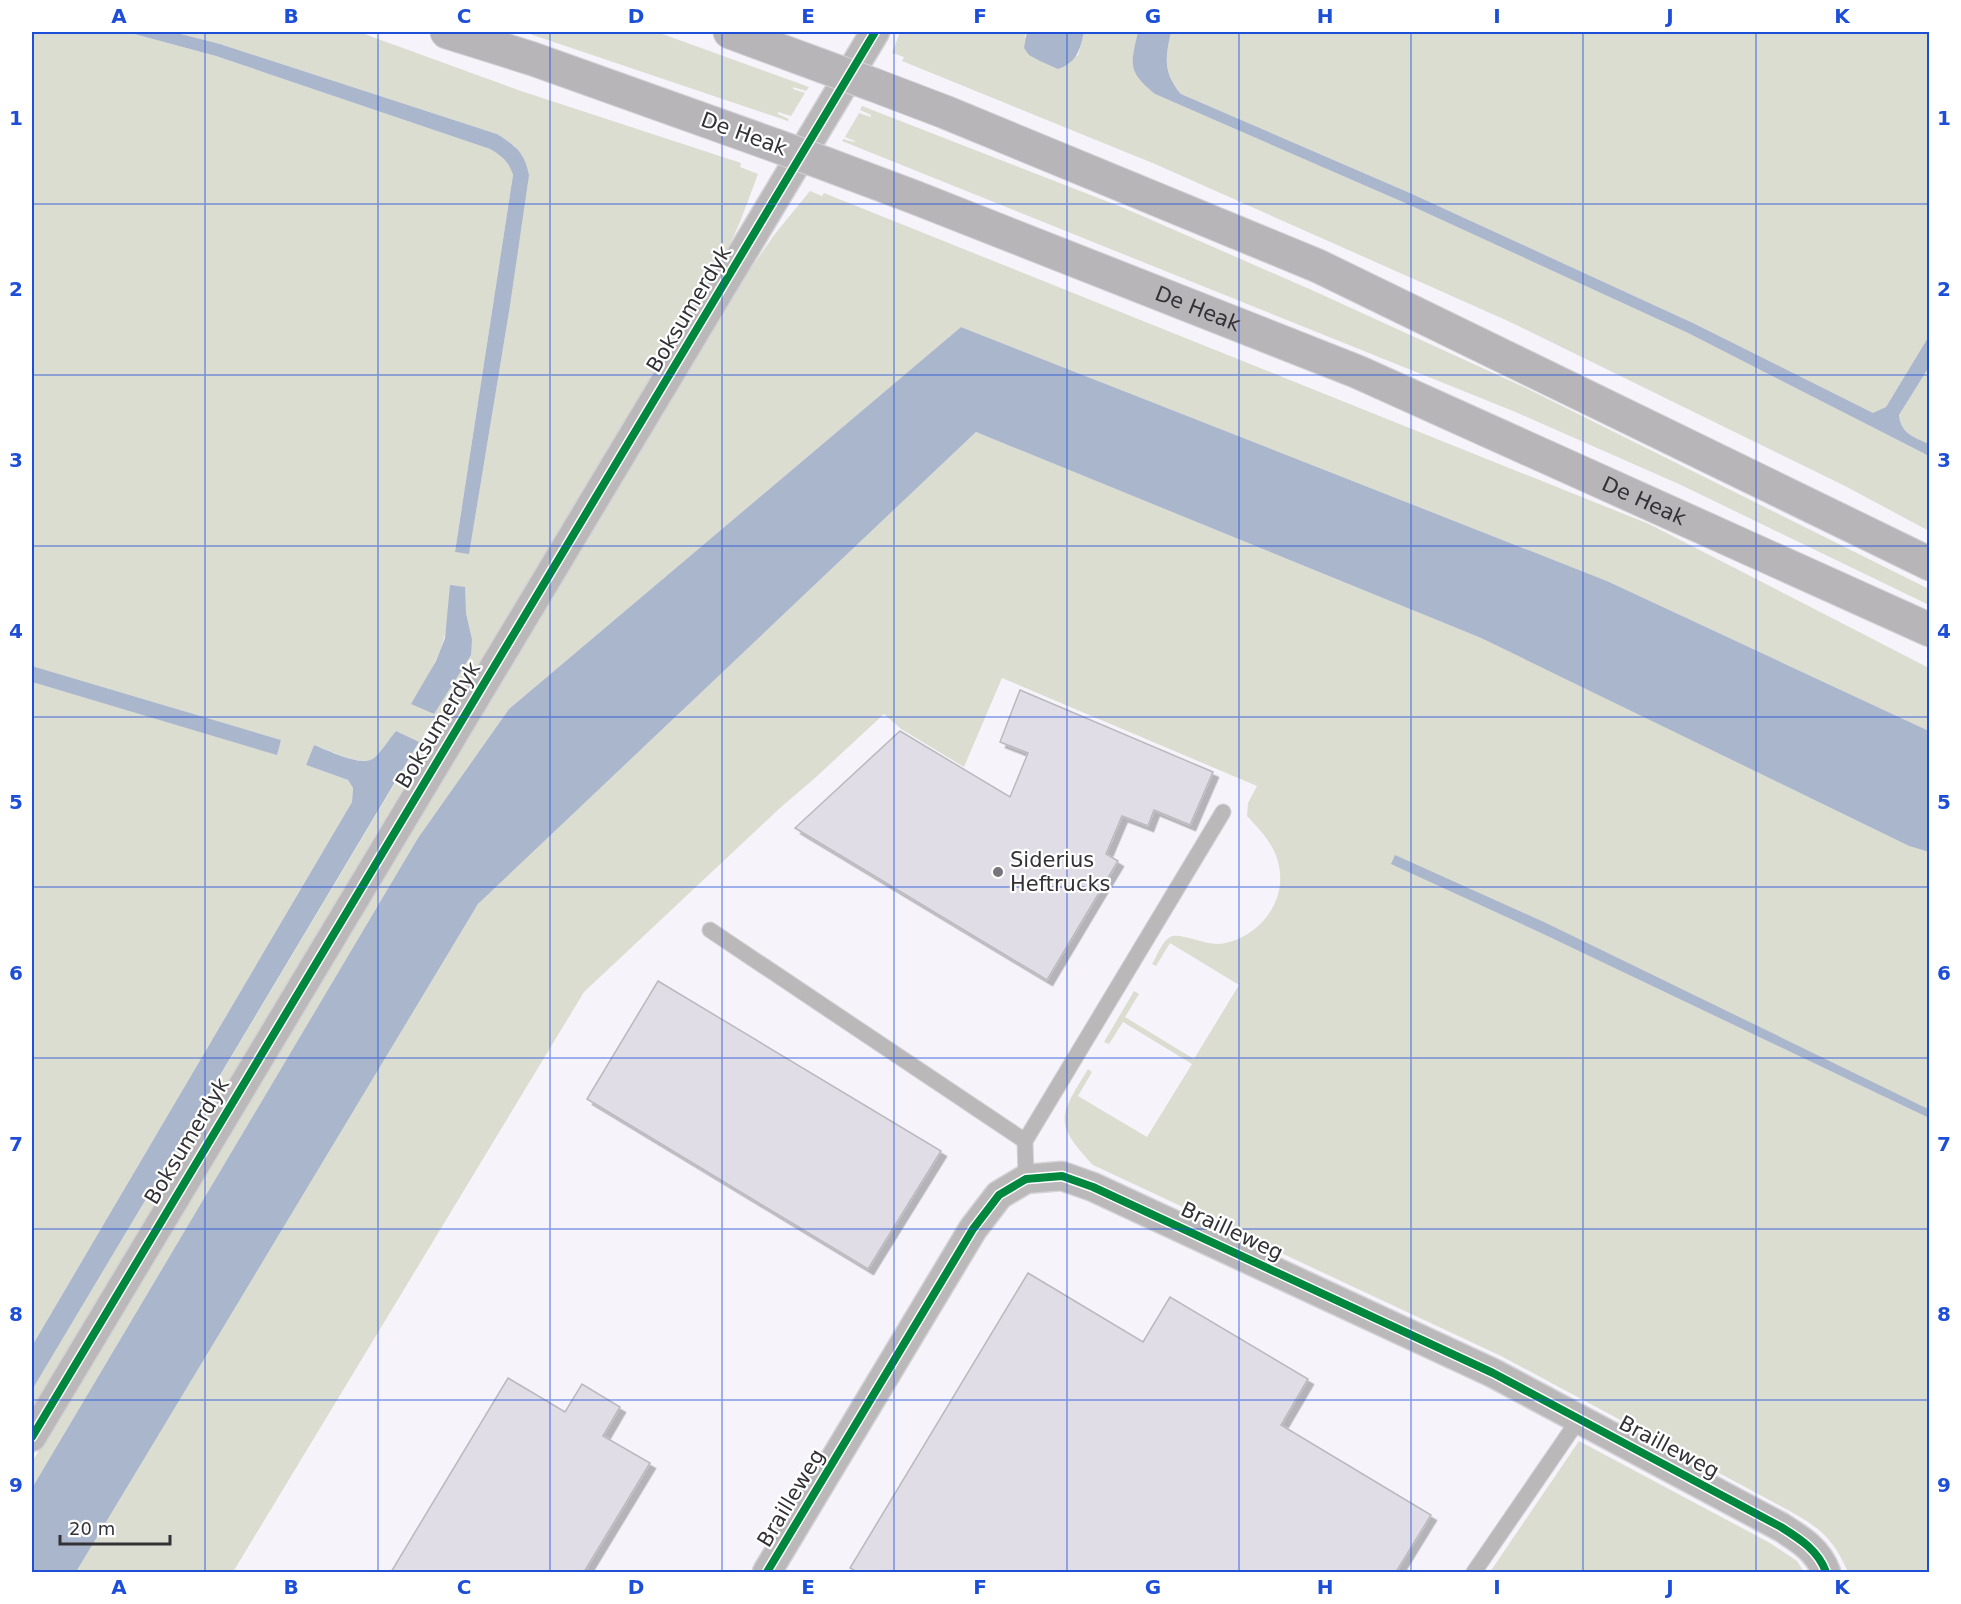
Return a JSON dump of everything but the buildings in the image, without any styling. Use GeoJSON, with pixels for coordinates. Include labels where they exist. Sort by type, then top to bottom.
{"type":"FeatureCollection","features":[{"type":"Feature","properties":{"kind":"highway","name":"De Heak"},"geometry":{"type":"LineString","coordinates":[[447,32],[533,59],[925,201],[1359,372],[1929,630]]}},
{"type":"Feature","properties":{"kind":"highway"},"geometry":{"type":"LineString","coordinates":[[730,32],[945,112],[1318,266],[1929,564]]}},
{"type":"Feature","properties":{"kind":"street","name":"Boksumerdyk"},"geometry":{"type":"LineString","coordinates":[[32,1437],[875,32]]}},
{"type":"Feature","properties":{"kind":"street","name":"Brailleweg"},"geometry":{"type":"LineString","coordinates":[[767,1572],[973,1229],[999,1195],[1026,1179],[1062,1176],[1093,1187],[1493,1373],[1803,1541],[1815,1553],[1826,1572]]}},
{"type":"Feature","properties":{"kind":"lane"},"geometry":{"type":"LineString","coordinates":[[1026,1179],[1025,1141],[1222,812]]}},
{"type":"Feature","properties":{"kind":"lane"},"geometry":{"type":"LineString","coordinates":[[710,930],[1025,1141]]}},
{"type":"Feature","properties":{"kind":"lane"},"geometry":{"type":"LineString","coordinates":[[1474,1572],[1579,1419]]}},
{"type":"Feature","properties":{"kind":"shaded area"},"geometry":{"type":"Polygon","coordinates":[[[32,32],[127,32],[216,56],[490,149],[507,163],[513,175],[455,552],[469,553],[509,312],[515,146],[497,134],[220,44],[173,32],[359,32],[518,90],[741,163],[740,167],[758,174],[727,251],[445,720],[438,723],[432,722],[424,734],[430,743],[32,1414],[32,1390],[419,743],[396,731],[374,758],[361,761],[314,745],[306,765],[348,780],[353,788],[352,802],[32,1346],[32,682],[276,754],[281,740],[32,666],[32,32]],[[466,613],[448,618],[439,652],[412,704],[434,714],[472,639],[466,613]]]}},
{"type":"Feature","properties":{"kind":"shaded area"},"geometry":{"type":"Polygon","coordinates":[[[524,32],[657,32],[809,87],[806,91],[793,87],[805,93],[791,116],[778,112],[789,119],[788,121],[524,32]]]}},
{"type":"Feature","properties":{"kind":"shaded area"},"geometry":{"type":"Polygon","coordinates":[[[900,32],[1027,32],[1025,37],[1078,56],[1084,32],[1138,32],[1133,54],[1155,94],[1405,203],[1688,333],[1929,456],[1929,531],[1845,486],[1508,321],[1155,164],[902,61],[904,57],[892,53],[900,32]]]}},
{"type":"Feature","properties":{"kind":"shaded area"},"geometry":{"type":"Polygon","coordinates":[[[1171,32],[1929,32],[1929,336],[1886,407],[1873,414],[1693,323],[1410,193],[1181,94],[1168,71],[1167,57],[1171,32]]]}},
{"type":"Feature","properties":{"kind":"shaded area"},"geometry":{"type":"Polygon","coordinates":[[[862,106],[1124,208],[1314,291],[1526,388],[1929,589],[1929,605],[1681,485],[1513,411],[842,141],[843,139],[855,142],[845,137],[859,113],[871,117],[860,110],[862,106]]]}},
{"type":"Feature","properties":{"kind":"shaded area"},"geometry":{"type":"Polygon","coordinates":[[[810,191],[822,196],[824,193],[1649,524],[1929,668],[1929,731],[1607,581],[961,327],[509,709],[418,838],[32,1488],[32,1462],[749,271],[774,235],[810,191]]]}},
{"type":"Feature","properties":{"kind":"shaded area"},"geometry":{"type":"Polygon","coordinates":[[[1929,367],[1929,444],[1905,431],[1899,415],[1929,367]]]}},
{"type":"Feature","properties":{"kind":"shaded area"},"geometry":{"type":"Polygon","coordinates":[[[976,432],[1481,638],[1909,846],[1929,852],[1929,1109],[1392,864],[1929,1118],[1929,1572],[1848,1572],[1831,1542],[1809,1522],[1788,1510],[1501,1356],[1093,1165],[1071,1139],[1065,1119],[1071,1098],[1088,1069],[1092,1072],[1078,1096],[1147,1137],[1192,1064],[1123,1022],[1109,1044],[1104,1042],[1134,991],[1139,994],[1125,1017],[1194,1059],[1239,985],[1170,943],[1156,966],[1152,964],[1162,945],[1174,936],[1219,944],[1233,941],[1256,928],[1266,918],[1278,894],[1279,866],[1271,845],[1247,816],[1248,803],[1257,786],[1002,678],[964,767],[901,729],[884,714],[584,992],[233,1572],[76,1572],[478,904],[976,432]]]}},
{"type":"Feature","properties":{"kind":"shaded area"},"geometry":{"type":"Polygon","coordinates":[[[1579,1441],[1770,1543],[1797,1561],[1804,1572],[1490,1572],[1579,1441]]]}},
{"type":"Feature","properties":{"kind":"water"},"geometry":{"type":"Polygon","coordinates":[[[127,32],[173,32],[220,44],[497,134],[522,155],[529,175],[469,554],[455,552],[513,175],[507,163],[490,149],[216,56],[127,32]]]}},
{"type":"Feature","properties":{"kind":"water"},"geometry":{"type":"Polygon","coordinates":[[[1027,32],[1084,32],[1077,55],[1070,63],[1058,69],[1029,55],[1024,48],[1027,32]]]}},
{"type":"Feature","properties":{"kind":"water"},"geometry":{"type":"Polygon","coordinates":[[[1138,32],[1171,32],[1167,57],[1168,72],[1181,94],[1410,193],[1693,323],[1873,413],[1886,407],[1929,336],[1929,367],[1899,415],[1905,431],[1929,444],[1929,456],[1688,333],[1405,203],[1155,94],[1140,80],[1133,67],[1133,53],[1138,32]]]}},
{"type":"Feature","properties":{"kind":"water"},"geometry":{"type":"Polygon","coordinates":[[[961,327],[1607,581],[1929,731],[1929,852],[1909,846],[1481,638],[976,432],[478,904],[76,1572],[32,1572],[32,1488],[418,838],[509,709],[961,327]]]}},
{"type":"Feature","properties":{"kind":"water"},"geometry":{"type":"Polygon","coordinates":[[[450,585],[465,587],[466,613],[472,639],[471,655],[434,714],[411,704],[436,661],[445,638],[450,585]]]}},
{"type":"Feature","properties":{"kind":"water"},"geometry":{"type":"Polygon","coordinates":[[[32,666],[281,740],[277,755],[32,682],[32,666]]]}},
{"type":"Feature","properties":{"kind":"water"},"geometry":{"type":"Polygon","coordinates":[[[396,731],[419,742],[32,1390],[32,1346],[352,802],[353,788],[348,780],[306,765],[314,745],[353,760],[369,761],[377,755],[396,731]]]}},
{"type":"Feature","properties":{"kind":"water"},"geometry":{"type":"Polygon","coordinates":[[[1395,855],[1546,923],[1929,1109],[1929,1118],[1391,864],[1395,855]]]}},
{"type":"Feature","properties":{"kind":"cycle path"},"geometry":{"type":"LineString","coordinates":[[32,1437],[875,32]]}},
{"type":"Feature","properties":{"kind":"cycle path"},"geometry":{"type":"LineString","coordinates":[[767,1572],[973,1229],[999,1195],[1026,1179],[1062,1176],[1093,1187],[1493,1373],[1781,1527],[1813,1551],[1826,1572]]}},
{"type":"Feature","properties":{"kind":"place","name":"Siderius Heftrucks"},"geometry":{"type":"Point","coordinates":[998,872]}}]}
